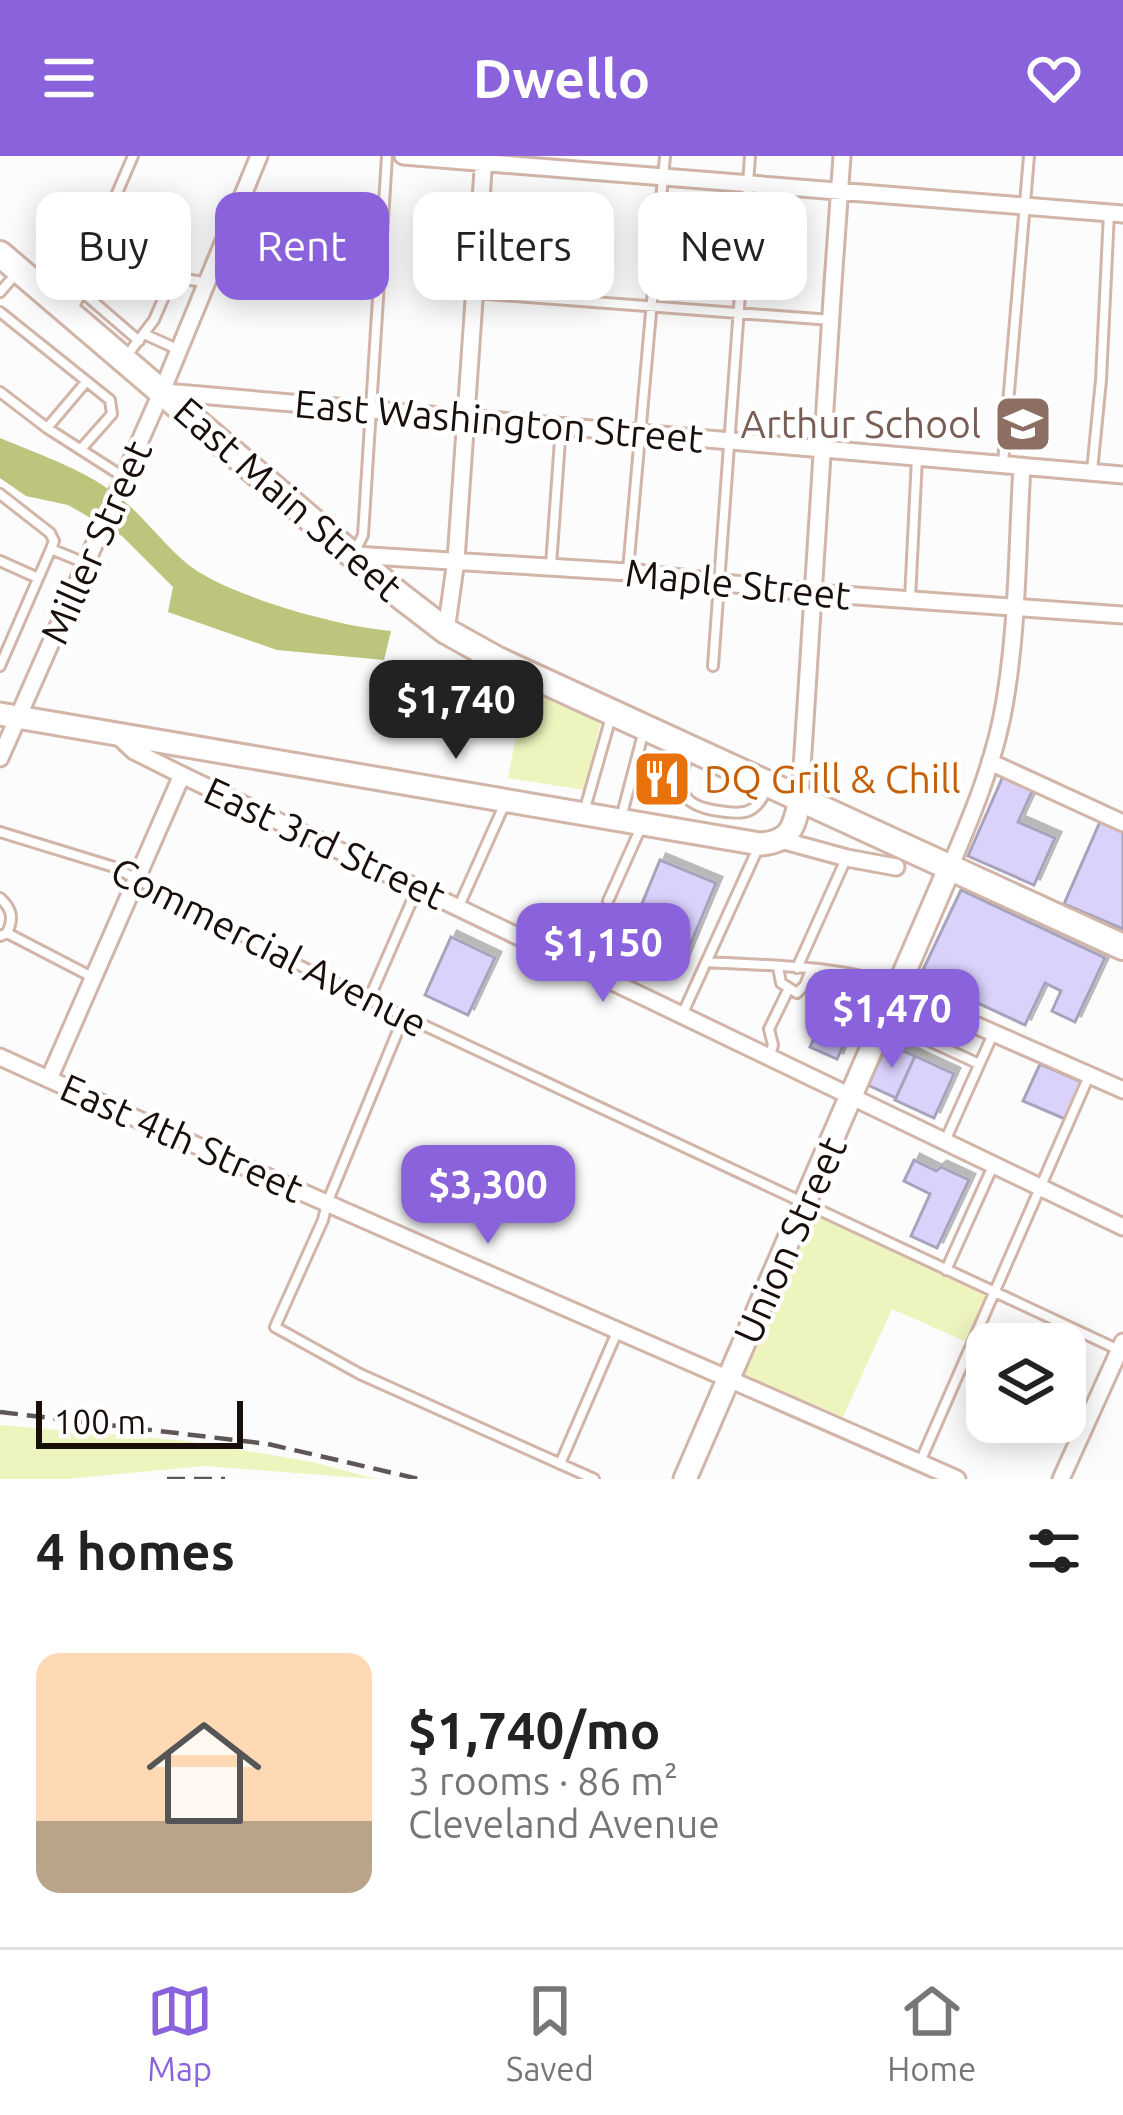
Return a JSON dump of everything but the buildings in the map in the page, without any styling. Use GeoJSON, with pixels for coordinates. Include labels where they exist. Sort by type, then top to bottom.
{"type":"FeatureCollection","features":[{"type":"Feature","properties":{"kind":"main road","name":"East Main Street"},"geometry":{"type":"LineString","coordinates":[[9,263],[136,345],[162,392],[446,631],[498,660],[1123,947]]}},
{"type":"Feature","properties":{"kind":"main road"},"geometry":{"type":"LineString","coordinates":[[9,716],[770,842],[790,832],[800,799]]}},
{"type":"Feature","properties":{"kind":"main road","name":"Union Street"},"geometry":{"type":"LineString","coordinates":[[685,1479],[950,867]]}},
{"type":"Feature","properties":{"kind":"street","name":"Miller Street"},"geometry":{"type":"LineString","coordinates":[[0,758],[9,716],[87,563],[259,156]]}},
{"type":"Feature","properties":{"kind":"street"},"geometry":{"type":"LineString","coordinates":[[403,156],[1116,214]]}},
{"type":"Feature","properties":{"kind":"street"},"geometry":{"type":"LineString","coordinates":[[800,799],[842,156]]}},
{"type":"Feature","properties":{"kind":"street"},"geometry":{"type":"LineString","coordinates":[[481,192],[484,159]]}},
{"type":"Feature","properties":{"kind":"street"},"geometry":{"type":"LineString","coordinates":[[446,631],[456,560],[473,300]]}},
{"type":"Feature","properties":{"kind":"street","name":"East Washington Street"},"geometry":{"type":"LineString","coordinates":[[162,392],[1123,475]]}},
{"type":"Feature","properties":{"kind":"street"},"geometry":{"type":"LineString","coordinates":[[950,867],[1003,714],[1022,466]]}},
{"type":"Feature","properties":{"kind":"street","name":"Maple Street"},"geometry":{"type":"LineString","coordinates":[[353,555],[628,572],[814,593],[1123,615]]}},
{"type":"Feature","properties":{"kind":"street","name":"East 3rd Street"},"geometry":{"type":"LineString","coordinates":[[116,734],[134,751],[182,775],[1123,1227]]}},
{"type":"Feature","properties":{"kind":"street"},"geometry":{"type":"LineString","coordinates":[[990,762],[1123,823]]}},
{"type":"Feature","properties":{"kind":"street"},"geometry":{"type":"LineString","coordinates":[[50,1079],[182,775]]}},
{"type":"Feature","properties":{"kind":"street"},"geometry":{"type":"LineString","coordinates":[[770,842],[896,867]]}},
{"type":"Feature","properties":{"kind":"street"},"geometry":{"type":"LineString","coordinates":[[898,991],[1123,1090]]}},
{"type":"Feature","properties":{"kind":"street","name":"East 4th Street"},"geometry":{"type":"LineString","coordinates":[[0,1057],[957,1479]]}},
{"type":"Feature","properties":{"kind":"street"},"geometry":{"type":"LineString","coordinates":[[1061,1479],[1121,1346]]}},
{"type":"Feature","properties":{"kind":"lane"},"geometry":{"type":"LineString","coordinates":[[76,302],[93,268],[95,242],[133,156]]}},
{"type":"Feature","properties":{"kind":"lane"},"geometry":{"type":"LineString","coordinates":[[353,555],[363,535],[387,156]]}},
{"type":"Feature","properties":{"kind":"lane"},"geometry":{"type":"LineString","coordinates":[[628,572],[665,156]]}},
{"type":"Feature","properties":{"kind":"lane"},"geometry":{"type":"LineString","coordinates":[[713,666],[750,156]]}},
{"type":"Feature","properties":{"kind":"lane"},"geometry":{"type":"LineString","coordinates":[[1003,464],[1029,156]]}},
{"type":"Feature","properties":{"kind":"lane"},"geometry":{"type":"LineString","coordinates":[[1092,472],[1116,214]]}},
{"type":"Feature","properties":{"kind":"lane"},"geometry":{"type":"LineString","coordinates":[[0,292],[9,263]]}},
{"type":"Feature","properties":{"kind":"lane"},"geometry":{"type":"LineString","coordinates":[[178,350],[136,345],[154,320],[170,283],[184,279],[206,282]]}},
{"type":"Feature","properties":{"kind":"lane"},"geometry":{"type":"LineString","coordinates":[[577,300],[830,320]]}},
{"type":"Feature","properties":{"kind":"lane"},"geometry":{"type":"LineString","coordinates":[[0,312],[110,400],[112,414],[81,449]]}},
{"type":"Feature","properties":{"kind":"lane"},"geometry":{"type":"LineString","coordinates":[[46,428],[86,382]]}},
{"type":"Feature","properties":{"kind":"lane"},"geometry":{"type":"LineString","coordinates":[[0,392],[46,428],[124,477]]}},
{"type":"Feature","properties":{"kind":"lane"},"geometry":{"type":"LineString","coordinates":[[551,567],[561,426]]}},
{"type":"Feature","properties":{"kind":"lane"},"geometry":{"type":"LineString","coordinates":[[910,600],[917,457]]}},
{"type":"Feature","properties":{"kind":"lane"},"geometry":{"type":"LineString","coordinates":[[0,494],[54,541],[5,642],[0,666]]}},
{"type":"Feature","properties":{"kind":"lane"},"geometry":{"type":"LineString","coordinates":[[51,549],[87,563]]}},
{"type":"Feature","properties":{"kind":"lane"},"geometry":{"type":"LineString","coordinates":[[0,561],[38,578]]}},
{"type":"Feature","properties":{"kind":"lane"},"geometry":{"type":"LineString","coordinates":[[584,813],[613,712]]}},
{"type":"Feature","properties":{"kind":"lane"},"geometry":{"type":"LineString","coordinates":[[608,901],[632,822],[645,726]]}},
{"type":"Feature","properties":{"kind":"lane"},"geometry":{"type":"LineString","coordinates":[[690,747],[681,773],[682,792],[700,809],[745,814],[760,803],[770,784]]}},
{"type":"Feature","properties":{"kind":"lane"},"geometry":{"type":"LineString","coordinates":[[459,906],[506,800]]}},
{"type":"Feature","properties":{"kind":"lane","name":"Commercial Avenue"},"geometry":{"type":"LineString","coordinates":[[0,832],[98,861],[137,878],[272,952],[404,1016],[946,1270],[1121,1346]]}},
{"type":"Feature","properties":{"kind":"lane"},"geometry":{"type":"LineString","coordinates":[[682,1015],[770,842]]}},
{"type":"Feature","properties":{"kind":"lane"},"geometry":{"type":"LineString","coordinates":[[797,968],[847,858]]}},
{"type":"Feature","properties":{"kind":"lane"},"geometry":{"type":"LineString","coordinates":[[369,999],[418,887]]}},
{"type":"Feature","properties":{"kind":"lane"},"geometry":{"type":"LineString","coordinates":[[0,898],[11,912],[11,923],[3,934],[94,978]]}},
{"type":"Feature","properties":{"kind":"lane"},"geometry":{"type":"LineString","coordinates":[[706,962],[811,970],[882,981],[898,991]]}},
{"type":"Feature","properties":{"kind":"lane"},"geometry":{"type":"LineString","coordinates":[[778,967],[778,980],[797,993],[811,970]]}},
{"type":"Feature","properties":{"kind":"lane"},"geometry":{"type":"LineString","coordinates":[[769,1057],[773,1045],[769,1028],[788,990]]}},
{"type":"Feature","properties":{"kind":"lane"},"geometry":{"type":"LineString","coordinates":[[404,1016],[274,1327],[360,1374],[594,1479]]}},
{"type":"Feature","properties":{"kind":"lane"},"geometry":{"type":"LineString","coordinates":[[885,1020],[979,1064]]}},
{"type":"Feature","properties":{"kind":"lane"},"geometry":{"type":"LineString","coordinates":[[945,1142],[993,1033]]}},
{"type":"Feature","properties":{"kind":"lane"},"geometry":{"type":"LineString","coordinates":[[920,1462],[1089,1075]]}},
{"type":"Feature","properties":{"kind":"lane"},"geometry":{"type":"LineString","coordinates":[[946,1270],[993,1165]]}},
{"type":"Feature","properties":{"kind":"lane"},"geometry":{"type":"LineString","coordinates":[[560,1464],[617,1332]]}},
{"type":"Feature","properties":{"kind":"green space"},"geometry":{"type":"Polygon","coordinates":[[[0,438],[110,490],[187,564],[217,582],[291,610],[391,631],[384,660],[277,650],[168,612],[173,587],[122,536],[68,505],[26,496],[0,478],[0,438]]]}},
{"type":"Feature","properties":{"kind":"green space"},"geometry":{"type":"Polygon","coordinates":[[[526,684],[601,721],[584,790],[508,778],[526,684]]]}},
{"type":"Feature","properties":{"kind":"green space"},"geometry":{"type":"Polygon","coordinates":[[[811,1211],[989,1292],[975,1323],[966,1323],[966,1342],[892,1309],[843,1417],[738,1372],[811,1211]]]}},
{"type":"Feature","properties":{"kind":"green space"},"geometry":{"type":"Polygon","coordinates":[[[0,1425],[188,1441],[313,1462],[376,1479],[205,1466],[65,1479],[0,1479],[0,1425]]]}},
{"type":"Feature","properties":{"kind":"railway"},"geometry":{"type":"LineString","coordinates":[[0,1412],[268,1444],[419,1479]]}},
{"type":"Feature","properties":{"kind":"railway"},"geometry":{"type":"LineString","coordinates":[[167,1479],[225,1479]]}},
{"type":"Feature","properties":{"kind":"place","name":"Arthur School"},"geometry":{"type":"Point","coordinates":[1023,424]}},
{"type":"Feature","properties":{"kind":"place","name":"DQ Grill & Chill"},"geometry":{"type":"Point","coordinates":[662,779]}}]}
